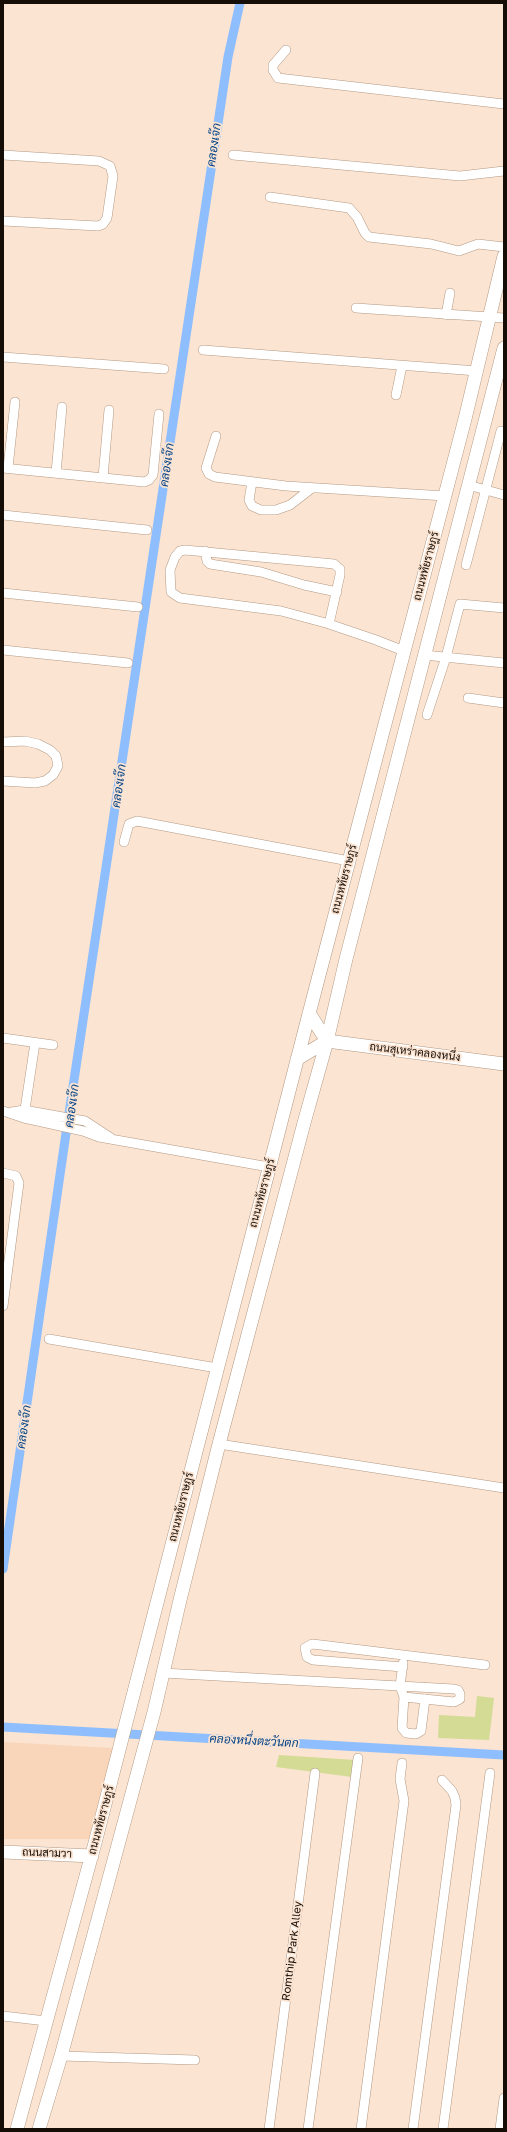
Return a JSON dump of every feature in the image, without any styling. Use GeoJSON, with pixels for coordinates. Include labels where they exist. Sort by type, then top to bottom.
{"type":"FeatureCollection","features":[{"type":"Feature","properties":{"kind":"main road","name":"ถนนหทัยราษฎร์"},"geometry":{"type":"LineString","coordinates":[[17,2129],[92,1856],[297,1059],[445,496],[477,371],[504,256]]}},
{"type":"Feature","properties":{"kind":"main road","name":"ถนนหทัยราษฎร์"},"geometry":{"type":"LineString","coordinates":[[39,2129],[61,2056],[141,1763],[162,1673],[220,1444],[304,1122],[327,1041],[346,959],[504,348]]}},
{"type":"Feature","properties":{"kind":"main road"},"geometry":{"type":"LineString","coordinates":[[297,1059],[327,1041],[309,1013]]}},
{"type":"Feature","properties":{"kind":"main road","name":"ถนนสุเหร่าคลองหนึ่ง"},"geometry":{"type":"LineString","coordinates":[[327,1041],[504,1064]]}},
{"type":"Feature","properties":{"kind":"main road","name":"ถนนสามวา"},"geometry":{"type":"LineString","coordinates":[[3,1852],[92,1856]]}},
{"type":"Feature","properties":{"kind":"street"},"geometry":{"type":"LineString","coordinates":[[286,50],[273,65],[273,70],[278,78],[504,104]]}},
{"type":"Feature","properties":{"kind":"street"},"geometry":{"type":"LineString","coordinates":[[3,155],[99,161],[110,166],[113,176],[107,218],[103,224],[98,226],[3,221]]}},
{"type":"Feature","properties":{"kind":"street"},"geometry":{"type":"LineString","coordinates":[[233,155],[460,176],[504,171]]}},
{"type":"Feature","properties":{"kind":"street"},"geometry":{"type":"LineString","coordinates":[[491,172],[504,164]]}},
{"type":"Feature","properties":{"kind":"street"},"geometry":{"type":"LineString","coordinates":[[270,197],[349,208],[357,217],[365,233],[369,237],[431,244],[459,251],[478,244],[504,247]]}},
{"type":"Feature","properties":{"kind":"street"},"geometry":{"type":"LineString","coordinates":[[446,314],[450,293]]}},
{"type":"Feature","properties":{"kind":"street"},"geometry":{"type":"LineString","coordinates":[[356,308],[504,318]]}},
{"type":"Feature","properties":{"kind":"street"},"geometry":{"type":"LineString","coordinates":[[203,350],[477,371]]}},
{"type":"Feature","properties":{"kind":"street"},"geometry":{"type":"LineString","coordinates":[[3,357],[164,369]]}},
{"type":"Feature","properties":{"kind":"street"},"geometry":{"type":"LineString","coordinates":[[396,395],[402,366]]}},
{"type":"Feature","properties":{"kind":"street"},"geometry":{"type":"LineString","coordinates":[[15,402],[6,468],[144,482],[153,475],[159,414]]}},
{"type":"Feature","properties":{"kind":"street"},"geometry":{"type":"LineString","coordinates":[[56,473],[62,407]]}},
{"type":"Feature","properties":{"kind":"street"},"geometry":{"type":"LineString","coordinates":[[103,477],[109,410]]}},
{"type":"Feature","properties":{"kind":"street"},"geometry":{"type":"LineString","coordinates":[[466,565],[502,431]]}},
{"type":"Feature","properties":{"kind":"street"},"geometry":{"type":"LineString","coordinates":[[216,436],[206,468],[209,474],[215,476],[252,482],[312,488],[445,496]]}},
{"type":"Feature","properties":{"kind":"street"},"geometry":{"type":"LineString","coordinates":[[252,482],[249,500],[252,506],[261,510],[276,510],[290,504],[312,488]]}},
{"type":"Feature","properties":{"kind":"street"},"geometry":{"type":"LineString","coordinates":[[468,485],[504,495]]}},
{"type":"Feature","properties":{"kind":"street"},"geometry":{"type":"LineString","coordinates":[[3,515],[147,530]]}},
{"type":"Feature","properties":{"kind":"street"},"geometry":{"type":"LineString","coordinates":[[329,624],[337,592],[340,569],[334,564],[185,550],[180,551],[175,557],[170,570],[170,583],[171,592],[175,596],[281,611],[329,624],[404,651]]}},
{"type":"Feature","properties":{"kind":"street"},"geometry":{"type":"LineString","coordinates":[[205,551],[207,561],[210,564],[261,572],[304,585],[337,592]]}},
{"type":"Feature","properties":{"kind":"street"},"geometry":{"type":"LineString","coordinates":[[3,593],[138,607]]}},
{"type":"Feature","properties":{"kind":"street"},"geometry":{"type":"LineString","coordinates":[[427,715],[446,657],[460,604],[504,608]]}},
{"type":"Feature","properties":{"kind":"street"},"geometry":{"type":"LineString","coordinates":[[3,650],[128,663]]}},
{"type":"Feature","properties":{"kind":"street"},"geometry":{"type":"LineString","coordinates":[[424,655],[504,663]]}},
{"type":"Feature","properties":{"kind":"street"},"geometry":{"type":"LineString","coordinates":[[468,698],[504,703]]}},
{"type":"Feature","properties":{"kind":"street"},"geometry":{"type":"LineString","coordinates":[[3,742],[25,741],[38,744],[50,750],[56,756],[58,766],[54,775],[45,781],[35,783],[3,781]]}},
{"type":"Feature","properties":{"kind":"street"},"geometry":{"type":"LineString","coordinates":[[124,842],[129,824],[137,821],[349,861]]}},
{"type":"Feature","properties":{"kind":"street"},"geometry":{"type":"LineString","coordinates":[[3,1038],[53,1045]]}},
{"type":"Feature","properties":{"kind":"street"},"geometry":{"type":"LineString","coordinates":[[24,1114],[34,1043]]}},
{"type":"Feature","properties":{"kind":"street"},"geometry":{"type":"LineString","coordinates":[[7,1112],[56,1120],[85,1121],[115,1141]]}},
{"type":"Feature","properties":{"kind":"street"},"geometry":{"type":"LineString","coordinates":[[56,1120],[83,1131],[115,1141],[269,1167]]}},
{"type":"Feature","properties":{"kind":"street"},"geometry":{"type":"LineString","coordinates":[[3,1173],[16,1176],[19,1179],[7,1246],[3,1306]]}},
{"type":"Feature","properties":{"kind":"street"},"geometry":{"type":"LineString","coordinates":[[49,1339],[217,1368]]}},
{"type":"Feature","properties":{"kind":"street"},"geometry":{"type":"LineString","coordinates":[[220,1444],[504,1488]]}},
{"type":"Feature","properties":{"kind":"street"},"geometry":{"type":"LineString","coordinates":[[403,1667],[313,1660],[307,1657],[305,1648],[312,1644],[485,1665]]}},
{"type":"Feature","properties":{"kind":"street"},"geometry":{"type":"LineString","coordinates":[[404,1654],[400,1686],[404,1697],[403,1731],[416,1734],[421,1731],[425,1699]]}},
{"type":"Feature","properties":{"kind":"street"},"geometry":{"type":"LineString","coordinates":[[162,1673],[454,1689],[458,1690],[460,1694],[460,1698],[454,1702],[404,1697]]}},
{"type":"Feature","properties":{"kind":"street"},"geometry":{"type":"LineString","coordinates":[[308,2129],[358,1758]]}},
{"type":"Feature","properties":{"kind":"street"},"geometry":{"type":"LineString","coordinates":[[361,2129],[404,1801],[400,1779],[402,1763]]}},
{"type":"Feature","properties":{"kind":"street"},"geometry":{"type":"LineString","coordinates":[[443,2129],[490,1773]]}},
{"type":"Feature","properties":{"kind":"street","name":"Romthip Park Alley"},"geometry":{"type":"LineString","coordinates":[[269,2129],[315,1774]]}},
{"type":"Feature","properties":{"kind":"street"},"geometry":{"type":"LineString","coordinates":[[413,2129],[456,1805],[452,1791],[442,1780]]}},
{"type":"Feature","properties":{"kind":"street"},"geometry":{"type":"LineString","coordinates":[[3,2016],[46,2021]]}},
{"type":"Feature","properties":{"kind":"street"},"geometry":{"type":"LineString","coordinates":[[61,2056],[195,2060]]}},
{"type":"Feature","properties":{"kind":"street"},"geometry":{"type":"LineString","coordinates":[[500,2129],[504,2098]]}},
{"type":"Feature","properties":{"kind":"shaded area"},"geometry":{"type":"Polygon","coordinates":[[[3,1742],[113,1748],[89,1839],[3,1839],[3,1742]]]}},
{"type":"Feature","properties":{"kind":"green space"},"geometry":{"type":"Polygon","coordinates":[[[477,1696],[494,1698],[489,1740],[438,1738],[439,1715],[475,1717],[477,1696]]]}},
{"type":"Feature","properties":{"kind":"green space"},"geometry":{"type":"Polygon","coordinates":[[[279,1755],[355,1760],[352,1777],[276,1767],[279,1755]]]}},
{"type":"Feature","properties":{"kind":"waterway","name":"คลองเจ๊ก"},"geometry":{"type":"LineString","coordinates":[[3,1569],[65,1140],[228,57],[240,3]]}},
{"type":"Feature","properties":{"kind":"waterway","name":"คลองหนึ่งตะวันตก"},"geometry":{"type":"LineString","coordinates":[[3,1727],[504,1755]]}}]}
